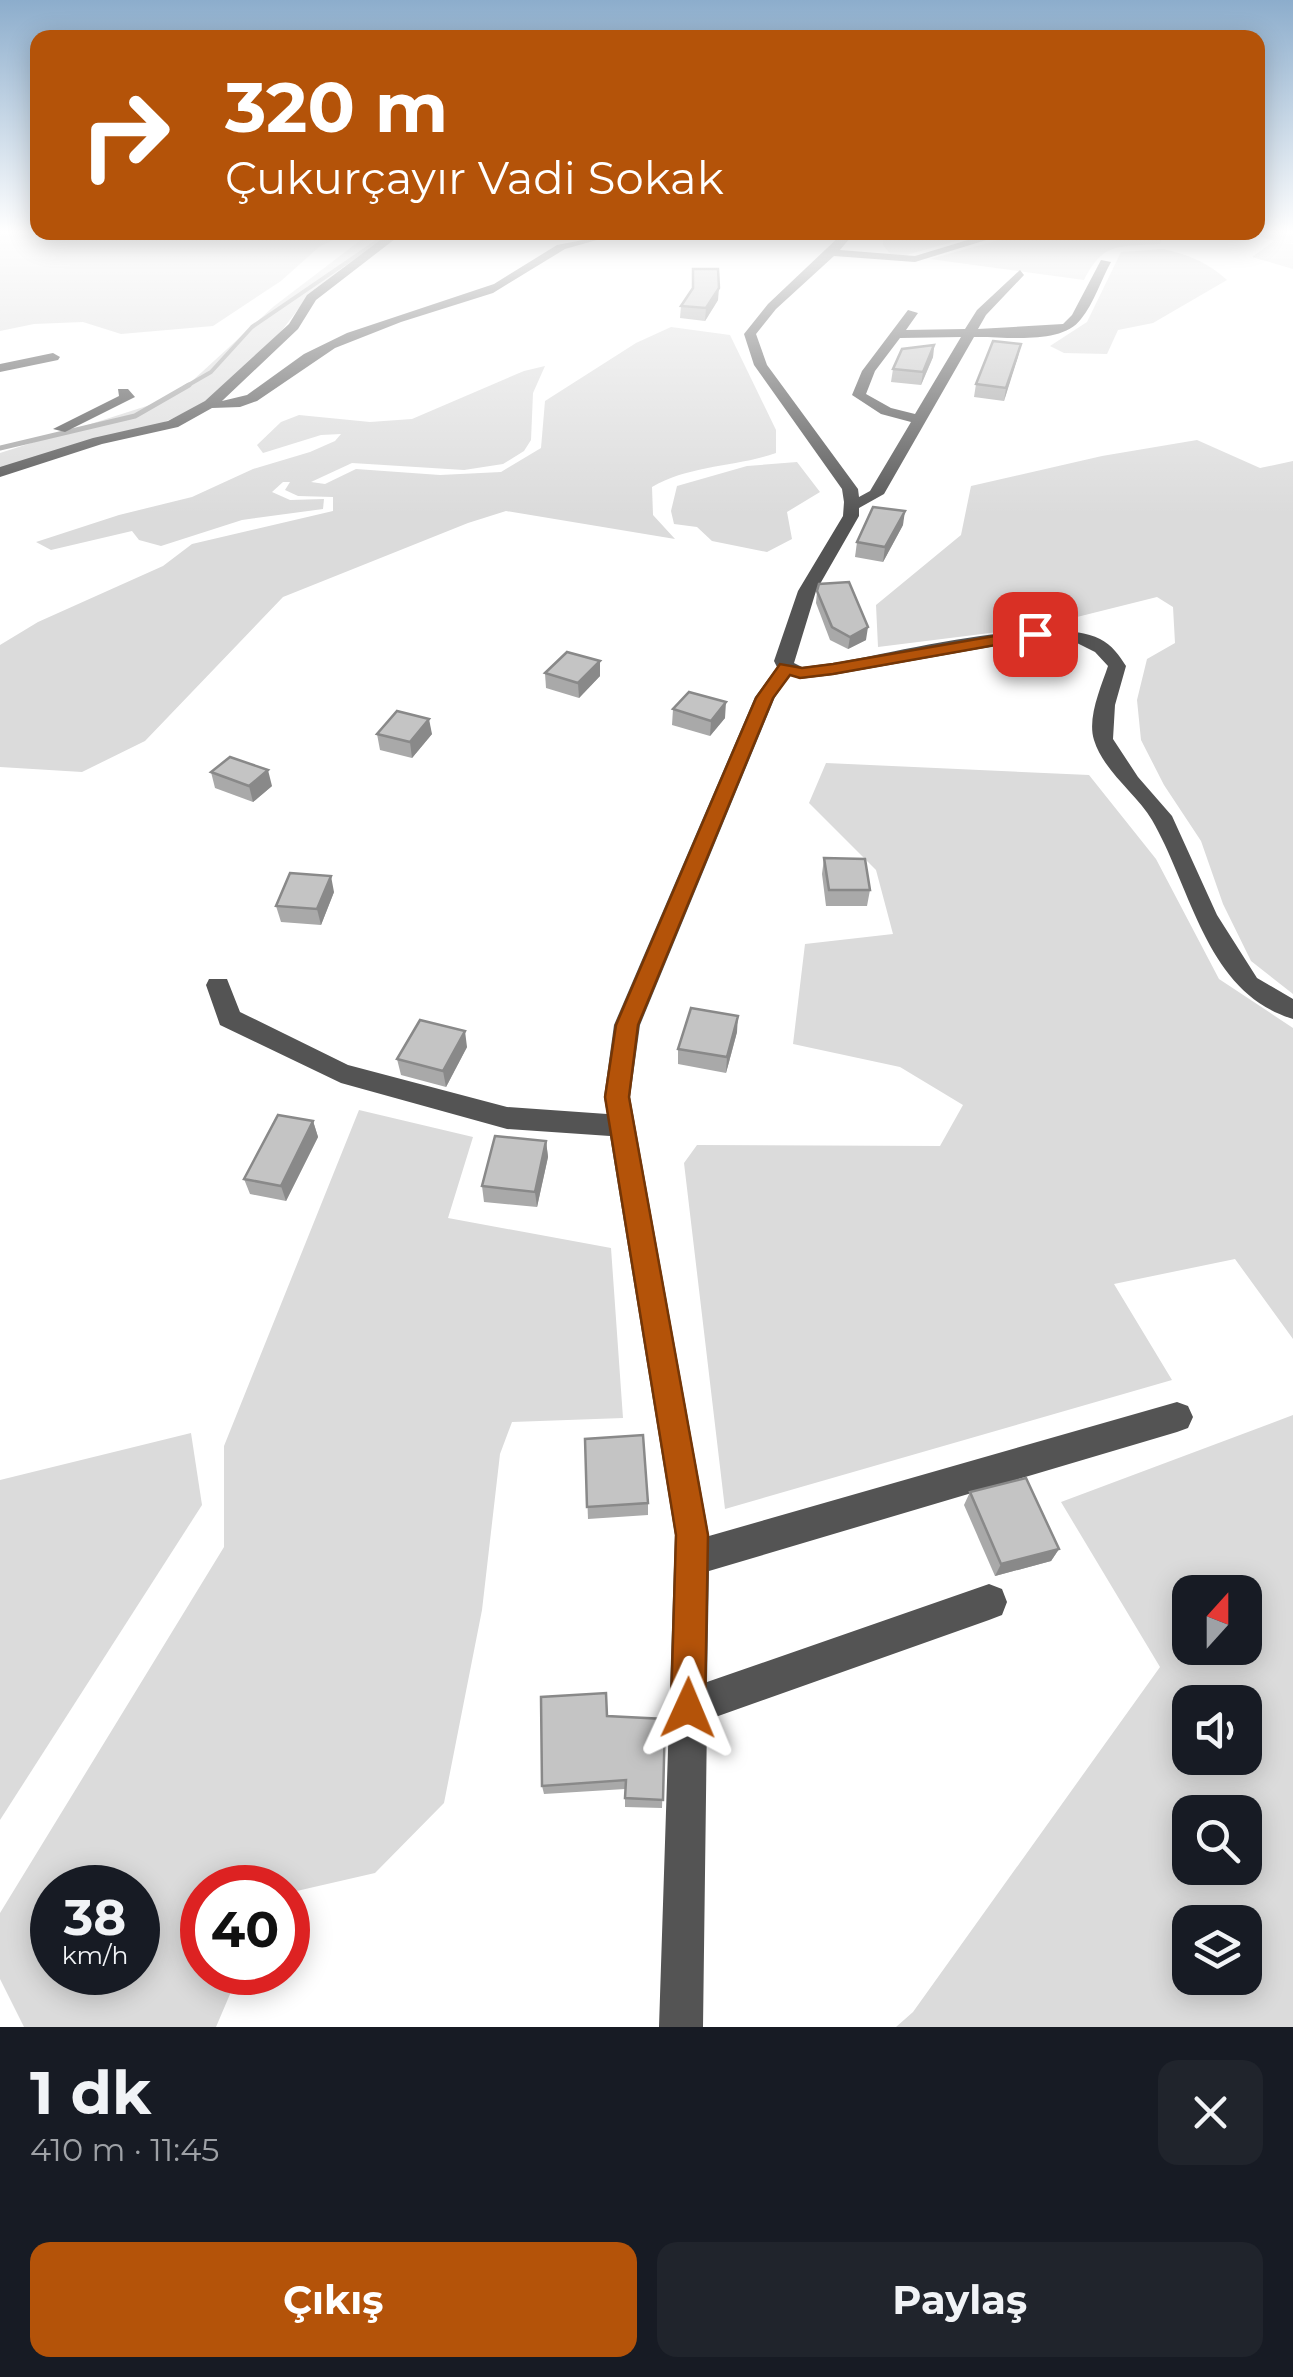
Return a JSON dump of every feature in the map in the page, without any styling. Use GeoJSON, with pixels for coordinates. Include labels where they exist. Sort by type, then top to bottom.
{"type":"FeatureCollection","features":[{"type":"Feature","properties":{"kind":"street"},"geometry":{"type":"LineString","coordinates":[[0,472],[173,424],[210,404],[294,326]]}},
{"type":"Feature","properties":{"kind":"street"},"geometry":{"type":"LineString","coordinates":[[210,404],[227,407],[250,402],[308,358],[384,326]]}},
{"type":"Feature","properties":{"kind":"street"},"geometry":{"type":"LineString","coordinates":[[757,326],[750,334],[761,365],[850,489],[852,502],[851,516],[807,591],[783,661],[786,667],[800,673],[833,669],[1035,634],[1068,634],[1092,641],[1110,653],[1117,666],[1105,705],[1104,739],[1130,781],[1161,816],[1206,916],[1248,984],[1293,1010]]}},
{"type":"Feature","properties":{"kind":"street"},"geometry":{"type":"LineString","coordinates":[[902,326],[869,371],[858,395],[886,411],[920,420]]}},
{"type":"Feature","properties":{"kind":"street"},"geometry":{"type":"LineString","coordinates":[[852,502],[861,504],[876,494],[973,326]]}},
{"type":"Feature","properties":{"kind":"street"},"geometry":{"type":"LineString","coordinates":[[896,334],[1043,332],[1068,326]]}},
{"type":"Feature","properties":{"kind":"street"},"geometry":{"type":"LineString","coordinates":[[0,368],[53,357]]}},
{"type":"Feature","properties":{"kind":"street"},"geometry":{"type":"LineString","coordinates":[[121,436],[66,433],[116,406],[128,397],[123,392]]}},
{"type":"Feature","properties":{"kind":"street"},"geometry":{"type":"LineString","coordinates":[[681,2027],[692,1535],[617,1097],[627,1025],[765,698],[786,667]]}},
{"type":"Feature","properties":{"kind":"street"},"geometry":{"type":"LineString","coordinates":[[218,985],[229,1018],[340,1073],[506,1118],[622,1126]]}},
{"type":"Feature","properties":{"kind":"street"},"geometry":{"type":"LineString","coordinates":[[692,1559],[1177,1417]]}},
{"type":"Feature","properties":{"kind":"street"},"geometry":{"type":"LineString","coordinates":[[688,1708],[989,1602]]}},
{"type":"Feature","properties":{"kind":"shaded area"},"geometry":{"type":"Polygon","coordinates":[[[0,326],[26,326],[0,331],[0,326]]]}},
{"type":"Feature","properties":{"kind":"shaded area"},"geometry":{"type":"Polygon","coordinates":[[[94,326],[214,326],[213,326],[121,334],[94,326]]]}},
{"type":"Feature","properties":{"kind":"shaded area"},"geometry":{"type":"Polygon","coordinates":[[[253,326],[286,326],[273,342],[202,405],[158,425],[0,468],[0,453],[153,404],[191,382],[253,326]]]}},
{"type":"Feature","properties":{"kind":"shaded area"},"geometry":{"type":"Polygon","coordinates":[[[1081,326],[1140,326],[1118,330],[1107,354],[1064,353],[1050,346],[1081,326]]]}},
{"type":"Feature","properties":{"kind":"shaded area"},"geometry":{"type":"Polygon","coordinates":[[[671,327],[730,335],[776,430],[776,453],[681,474],[652,487],[653,515],[675,539],[506,511],[468,523],[283,597],[145,741],[82,772],[0,767],[0,645],[38,622],[163,566],[192,544],[333,511],[333,497],[298,496],[285,490],[290,482],[283,482],[272,492],[290,500],[324,499],[323,509],[242,520],[161,546],[139,540],[132,531],[51,550],[36,542],[192,497],[253,469],[310,452],[335,441],[341,434],[321,435],[263,453],[257,445],[281,422],[299,415],[370,422],[412,419],[524,371],[545,366],[533,393],[531,440],[524,451],[503,464],[464,470],[352,463],[311,482],[325,484],[356,469],[440,475],[501,472],[541,448],[545,401],[636,343],[671,327]]]}},
{"type":"Feature","properties":{"kind":"shaded area"},"geometry":{"type":"Polygon","coordinates":[[[1197,440],[1260,468],[1293,461],[1293,994],[1251,961],[1223,904],[1201,841],[1164,785],[1141,740],[1137,700],[1147,659],[1175,643],[1173,607],[1157,597],[1037,627],[878,647],[876,605],[961,535],[971,486],[1102,456],[1197,440]]]}},
{"type":"Feature","properties":{"kind":"shaded area"},"geometry":{"type":"Polygon","coordinates":[[[797,462],[820,492],[787,512],[792,539],[767,552],[712,541],[697,527],[674,524],[671,511],[677,486],[747,466],[797,462]]]}},
{"type":"Feature","properties":{"kind":"shaded area"},"geometry":{"type":"Polygon","coordinates":[[[826,763],[1089,775],[1156,859],[1219,979],[1293,1028],[1293,1339],[1235,1259],[1114,1284],[1172,1380],[725,1509],[684,1163],[697,1145],[940,1146],[963,1105],[900,1067],[793,1044],[805,944],[893,934],[876,870],[809,803],[826,763]]]}},
{"type":"Feature","properties":{"kind":"shaded area"},"geometry":{"type":"Polygon","coordinates":[[[359,1110],[473,1137],[448,1218],[611,1248],[623,1418],[512,1422],[500,1454],[482,1610],[444,1803],[375,1873],[310,1888],[310,1865],[180,1865],[180,1995],[230,1995],[216,2027],[24,2027],[0,1979],[0,1913],[224,1547],[224,1446],[359,1110]]]}},
{"type":"Feature","properties":{"kind":"shaded area"},"geometry":{"type":"Polygon","coordinates":[[[1293,1415],[1293,2027],[896,2027],[913,2012],[1160,1667],[1061,1502],[1293,1415]]]}},
{"type":"Feature","properties":{"kind":"shaded area"},"geometry":{"type":"Polygon","coordinates":[[[191,1433],[202,1505],[0,1820],[0,1480],[191,1433]]]}},
{"type":"Feature","properties":{"kind":"building"},"geometry":{"type":"Polygon","coordinates":[[[993,341],[1021,344],[1006,388],[976,384],[993,341]]]}},
{"type":"Feature","properties":{"kind":"building"},"geometry":{"type":"Polygon","coordinates":[[[934,345],[923,372],[893,369],[902,349],[934,345]]]}},
{"type":"Feature","properties":{"kind":"building"},"geometry":{"type":"Polygon","coordinates":[[[873,507],[905,511],[885,547],[857,542],[873,507]]]}},
{"type":"Feature","properties":{"kind":"building"},"geometry":{"type":"Polygon","coordinates":[[[849,582],[868,627],[850,637],[832,627],[817,591],[819,584],[849,582]]]}},
{"type":"Feature","properties":{"kind":"building"},"geometry":{"type":"Polygon","coordinates":[[[567,652],[600,661],[578,683],[545,673],[567,652]]]}},
{"type":"Feature","properties":{"kind":"building"},"geometry":{"type":"Polygon","coordinates":[[[689,692],[726,702],[711,721],[673,709],[689,692]]]}},
{"type":"Feature","properties":{"kind":"building"},"geometry":{"type":"Polygon","coordinates":[[[397,711],[429,719],[410,742],[377,734],[397,711]]]}},
{"type":"Feature","properties":{"kind":"building"},"geometry":{"type":"Polygon","coordinates":[[[230,757],[268,770],[249,786],[211,772],[230,757]]]}},
{"type":"Feature","properties":{"kind":"building"},"geometry":{"type":"Polygon","coordinates":[[[824,858],[865,859],[870,890],[829,890],[824,858]]]}},
{"type":"Feature","properties":{"kind":"building"},"geometry":{"type":"Polygon","coordinates":[[[290,873],[331,876],[317,909],[276,906],[290,873]]]}},
{"type":"Feature","properties":{"kind":"building"},"geometry":{"type":"Polygon","coordinates":[[[691,1008],[738,1016],[727,1057],[678,1049],[691,1008]]]}},
{"type":"Feature","properties":{"kind":"building"},"geometry":{"type":"Polygon","coordinates":[[[420,1020],[465,1031],[443,1071],[397,1059],[420,1020]]]}},
{"type":"Feature","properties":{"kind":"building"},"geometry":{"type":"Polygon","coordinates":[[[278,1115],[313,1121],[281,1186],[244,1179],[278,1115]]]}},
{"type":"Feature","properties":{"kind":"building"},"geometry":{"type":"Polygon","coordinates":[[[495,1136],[546,1141],[535,1192],[482,1186],[495,1136]]]}},
{"type":"Feature","properties":{"kind":"building"},"geometry":{"type":"Polygon","coordinates":[[[643,1435],[648,1503],[587,1507],[585,1439],[643,1435]]]}},
{"type":"Feature","properties":{"kind":"building"},"geometry":{"type":"Polygon","coordinates":[[[1026,1478],[1059,1549],[1001,1564],[970,1492],[1026,1478]]]}},
{"type":"Feature","properties":{"kind":"building"},"geometry":{"type":"Polygon","coordinates":[[[606,1693],[607,1716],[665,1719],[663,1800],[625,1798],[626,1780],[542,1786],[541,1697],[606,1693]]]}},
{"type":"Feature","properties":{"kind":"waterway"},"geometry":{"type":"LineString","coordinates":[[185,387],[211,372],[254,326]]}},
{"type":"Feature","properties":{"kind":"waterway"},"geometry":{"type":"LineString","coordinates":[[0,448],[135,416],[189,385]]}},
{"type":"Feature","properties":{"kind":"route"},"geometry":{"type":"LineString","coordinates":[[688,1708],[692,1535],[617,1097],[627,1025],[765,698],[786,667],[800,673],[833,669],[1035,634]]}}]}
